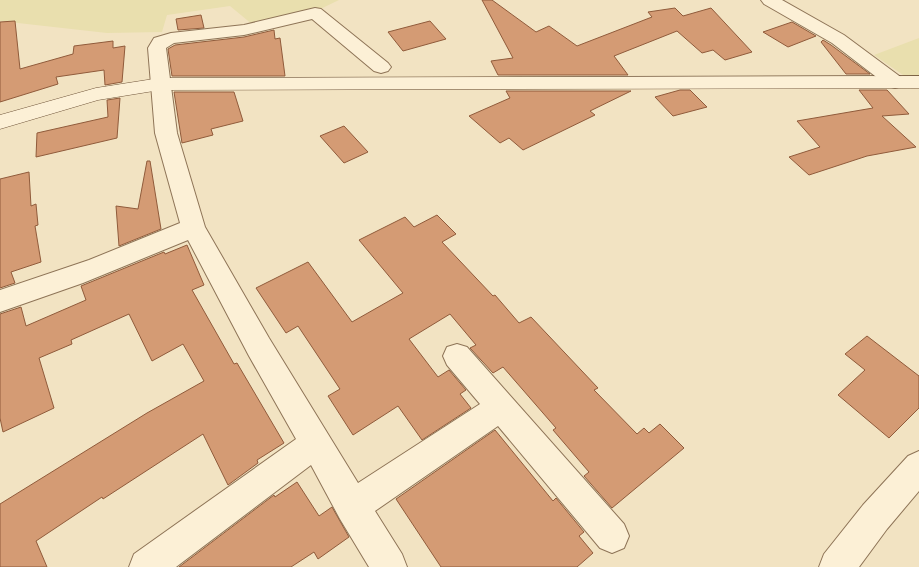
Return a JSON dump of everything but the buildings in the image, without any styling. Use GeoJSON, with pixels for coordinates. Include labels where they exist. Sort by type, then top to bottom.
{"type":"FeatureCollection","features":[{"type":"Feature","properties":{"kind":"street"},"geometry":{"type":"LineString","coordinates":[[770,0],[838,39],[895,82]]}},
{"type":"Feature","properties":{"kind":"street"},"geometry":{"type":"LineString","coordinates":[[380,67],[315,13],[244,30],[163,41],[157,48],[166,133],[193,227],[259,347],[389,567]]}},
{"type":"Feature","properties":{"kind":"street"},"geometry":{"type":"LineString","coordinates":[[0,122],[96,94],[160,84],[919,82]]}},
{"type":"Feature","properties":{"kind":"street"},"geometry":{"type":"LineString","coordinates":[[0,301],[38,289],[139,251],[193,227]]}},
{"type":"Feature","properties":{"kind":"street"},"geometry":{"type":"LineString","coordinates":[[457,356],[612,536]]}},
{"type":"Feature","properties":{"kind":"street"},"geometry":{"type":"LineString","coordinates":[[352,507],[500,407]]}},
{"type":"Feature","properties":{"kind":"street"},"geometry":{"type":"LineString","coordinates":[[148,567],[316,443]]}},
{"type":"Feature","properties":{"kind":"street"},"geometry":{"type":"LineString","coordinates":[[837,567],[875,517],[917,472]]}},
{"type":"Feature","properties":{"kind":"shaded area"},"geometry":{"type":"Polygon","coordinates":[[[0,0],[339,0],[310,14],[253,25],[230,6],[167,15],[162,32],[107,33],[0,21],[0,0]]]}},
{"type":"Feature","properties":{"kind":"shaded area"},"geometry":{"type":"Polygon","coordinates":[[[919,38],[919,77],[906,77],[874,55],[919,38]]]}}]}
